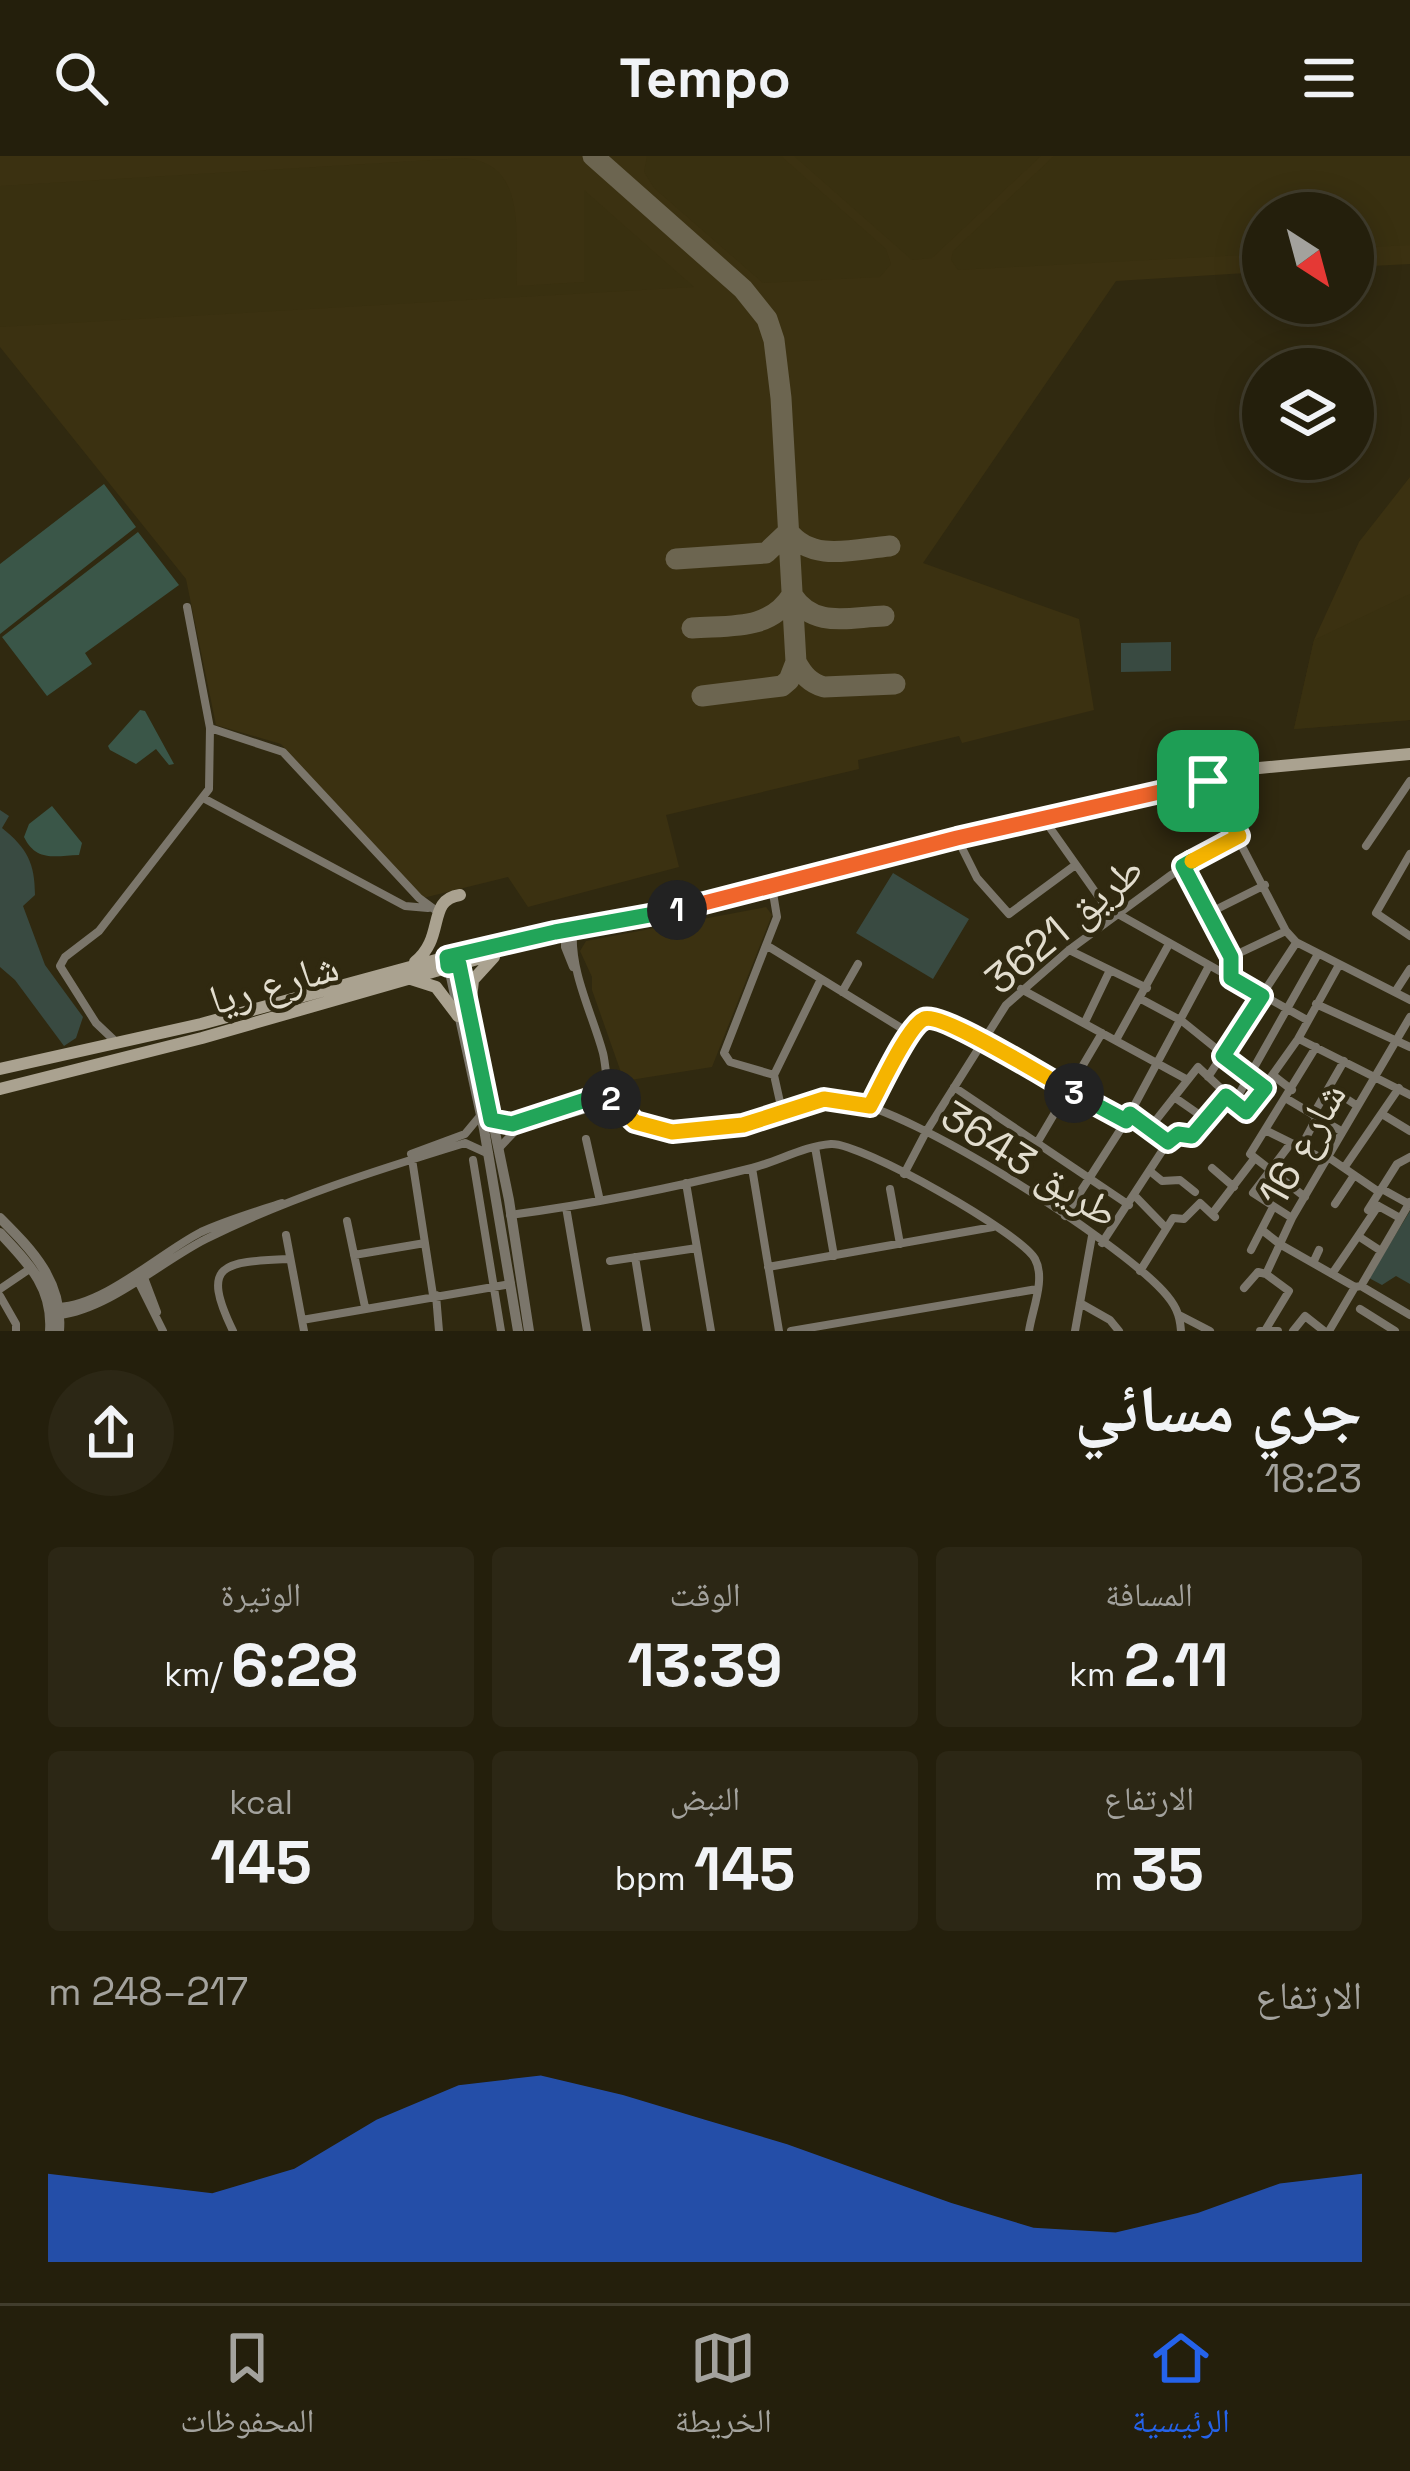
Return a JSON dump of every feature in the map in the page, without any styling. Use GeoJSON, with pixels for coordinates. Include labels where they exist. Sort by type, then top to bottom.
{"type":"FeatureCollection","features":[{"type":"Feature","properties":{"kind":"main road","name":"شارع ريا"},"geometry":{"type":"LineString","coordinates":[[0,1069],[1208,781],[1287,764],[1410,754]]}},
{"type":"Feature","properties":{"kind":"main road"},"geometry":{"type":"LineString","coordinates":[[460,895],[447,898],[434,910],[432,945],[406,972],[436,987],[464,1017]]}},
{"type":"Feature","properties":{"kind":"main road","name":"شارع ريا"},"geometry":{"type":"LineString","coordinates":[[453,960],[502,952],[569,931]]}},
{"type":"Feature","properties":{"kind":"main road"},"geometry":{"type":"LineString","coordinates":[[464,1017],[473,980],[483,964],[502,952]]}},
{"type":"Feature","properties":{"kind":"main road","name":"شارع ريا"},"geometry":{"type":"LineString","coordinates":[[0,1089],[202,1038],[406,972]]}},
{"type":"Feature","properties":{"kind":"street"},"geometry":{"type":"LineString","coordinates":[[118,1043],[96,1023],[61,973],[61,963],[99,931],[205,799],[212,777],[210,728],[187,607]]}},
{"type":"Feature","properties":{"kind":"street"},"geometry":{"type":"LineString","coordinates":[[210,728],[283,752],[434,910]]}},
{"type":"Feature","properties":{"kind":"street"},"geometry":{"type":"LineString","coordinates":[[1208,781],[1296,942],[1410,1000]]}},
{"type":"Feature","properties":{"kind":"street"},"geometry":{"type":"LineString","coordinates":[[1366,846],[1410,781]]}},
{"type":"Feature","properties":{"kind":"street"},"geometry":{"type":"LineString","coordinates":[[205,799],[405,906],[434,910]]}},
{"type":"Feature","properties":{"kind":"street"},"geometry":{"type":"LineString","coordinates":[[1043,818],[1074,866],[1116,916],[1307,1020]]}},
{"type":"Feature","properties":{"kind":"street","name":"طريق 3621"},"geometry":{"type":"LineString","coordinates":[[904,1174],[999,1012],[1069,950],[1183,866],[1239,836]]}},
{"type":"Feature","properties":{"kind":"street"},"geometry":{"type":"LineString","coordinates":[[957,838],[976,878],[1009,914],[1074,866]]}},
{"type":"Feature","properties":{"kind":"street"},"geometry":{"type":"LineString","coordinates":[[1410,854],[1376,913],[1410,936]]}},
{"type":"Feature","properties":{"kind":"street"},"geometry":{"type":"LineString","coordinates":[[1183,866],[1231,957],[1231,978]]}},
{"type":"Feature","properties":{"kind":"street"},"geometry":{"type":"LineString","coordinates":[[1208,913],[1264,885]]}},
{"type":"Feature","properties":{"kind":"street"},"geometry":{"type":"LineString","coordinates":[[772,887],[778,911],[725,1059],[774,1075]]}},
{"type":"Feature","properties":{"kind":"street"},"geometry":{"type":"LineString","coordinates":[[569,931],[568,956],[602,1052],[611,1097]]}},
{"type":"Feature","properties":{"kind":"street"},"geometry":{"type":"LineString","coordinates":[[1231,957],[1286,931]]}},
{"type":"Feature","properties":{"kind":"street"},"geometry":{"type":"LineString","coordinates":[[1208,1077],[1296,942]]}},
{"type":"Feature","properties":{"kind":"street"},"geometry":{"type":"LineString","coordinates":[[1116,1040],[1169,944]]}},
{"type":"Feature","properties":{"kind":"street"},"geometry":{"type":"LineString","coordinates":[[766,946],[910,1034]]}},
{"type":"Feature","properties":{"kind":"street"},"geometry":{"type":"LineString","coordinates":[[1069,950],[1147,988]]}},
{"type":"Feature","properties":{"kind":"street"},"geometry":{"type":"LineString","coordinates":[[1102,1244],[1168,1142],[1178,1134],[1192,1136],[1251,1079],[1318,954]]}},
{"type":"Feature","properties":{"kind":"street"},"geometry":{"type":"LineString","coordinates":[[453,960],[529,1331]]}},
{"type":"Feature","properties":{"kind":"street"},"geometry":{"type":"LineString","coordinates":[[842,992],[858,964]]}},
{"type":"Feature","properties":{"kind":"street"},"geometry":{"type":"LineString","coordinates":[[1149,1129],[1198,1067],[1246,1112],[1298,1039],[1339,965]]}},
{"type":"Feature","properties":{"kind":"street"},"geometry":{"type":"LineString","coordinates":[[1064,1216],[1128,1118],[1209,966]]}},
{"type":"Feature","properties":{"kind":"street"},"geometry":{"type":"LineString","coordinates":[[1395,992],[1410,969]]}},
{"type":"Feature","properties":{"kind":"street"},"geometry":{"type":"LineString","coordinates":[[1085,1023],[1110,970]]}},
{"type":"Feature","properties":{"kind":"street"},"geometry":{"type":"LineString","coordinates":[[782,1112],[774,1075],[821,979]]}},
{"type":"Feature","properties":{"kind":"street"},"geometry":{"type":"LineString","coordinates":[[1022,989],[1186,1079]]}},
{"type":"Feature","properties":{"kind":"street"},"geometry":{"type":"LineString","coordinates":[[1141,998],[1182,1021],[1265,1088]]}},
{"type":"Feature","properties":{"kind":"street"},"geometry":{"type":"LineString","coordinates":[[1316,1004],[1410,1047]]}},
{"type":"Feature","properties":{"kind":"street","name":"شارع 16"},"geometry":{"type":"LineString","coordinates":[[1244,1288],[1258,1272],[1266,1274],[1292,1218],[1410,1017]]}},
{"type":"Feature","properties":{"kind":"street"},"geometry":{"type":"LineString","coordinates":[[870,1106],[910,1034],[931,1018],[1168,1142]]}},
{"type":"Feature","properties":{"kind":"street"},"geometry":{"type":"LineString","coordinates":[[83,1051],[96,1023]]}},
{"type":"Feature","properties":{"kind":"street"},"geometry":{"type":"LineString","coordinates":[[1037,1143],[1102,1033]]}},
{"type":"Feature","properties":{"kind":"street"},"geometry":{"type":"LineString","coordinates":[[1298,1039],[1410,1095]]}},
{"type":"Feature","properties":{"kind":"street"},"geometry":{"type":"LineString","coordinates":[[1305,1197],[1250,1154],[1316,1047]]}},
{"type":"Feature","properties":{"kind":"street"},"geometry":{"type":"LineString","coordinates":[[1292,1218],[1252,1193],[1296,1145],[1344,1061]]}},
{"type":"Feature","properties":{"kind":"street"},"geometry":{"type":"LineString","coordinates":[[1274,1076],[1315,1116],[1341,1131]]}},
{"type":"Feature","properties":{"kind":"street"},"geometry":{"type":"LineString","coordinates":[[954,1087],[1088,1178],[1132,1200],[1165,1227]]}},
{"type":"Feature","properties":{"kind":"street"},"geometry":{"type":"LineString","coordinates":[[1330,1088],[1356,1105]]}},
{"type":"Feature","properties":{"kind":"street"},"geometry":{"type":"LineString","coordinates":[[1344,1168],[1399,1088]]}},
{"type":"Feature","properties":{"kind":"street"},"geometry":{"type":"LineString","coordinates":[[1174,1096],[1207,1120]]}},
{"type":"Feature","properties":{"kind":"street"},"geometry":{"type":"LineString","coordinates":[[486,1117],[512,1124],[611,1097]]}},
{"type":"Feature","properties":{"kind":"street"},"geometry":{"type":"LineString","coordinates":[[493,1152],[514,1130],[611,1097]]}},
{"type":"Feature","properties":{"kind":"street","name":"طريق 3643"},"geometry":{"type":"LineString","coordinates":[[611,1097],[614,1111],[628,1124],[672,1132],[729,1127],[824,1099],[870,1106],[926,1132],[1064,1216],[1140,1271],[1181,1316]]}},
{"type":"Feature","properties":{"kind":"street"},"geometry":{"type":"LineString","coordinates":[[1382,1114],[1410,1131]]}},
{"type":"Feature","properties":{"kind":"street"},"geometry":{"type":"LineString","coordinates":[[55,1311],[81,1309],[207,1239],[465,1134],[486,1117]]}},
{"type":"Feature","properties":{"kind":"street"},"geometry":{"type":"LineString","coordinates":[[1265,1130],[1409,1203],[1326,1331],[1305,1316],[1293,1331]]}},
{"type":"Feature","properties":{"kind":"street"},"geometry":{"type":"LineString","coordinates":[[586,1138],[600,1202]]}},
{"type":"Feature","properties":{"kind":"street"},"geometry":{"type":"LineString","coordinates":[[389,1166],[464,1143],[493,1152]]}},
{"type":"Feature","properties":{"kind":"street"},"geometry":{"type":"LineString","coordinates":[[506,1216],[600,1202],[752,1168],[815,1147],[846,1145],[994,1226],[1032,1254],[1039,1273],[1029,1331]]}},
{"type":"Feature","properties":{"kind":"street"},"geometry":{"type":"LineString","coordinates":[[815,1147],[834,1256]]}},
{"type":"Feature","properties":{"kind":"street"},"geometry":{"type":"LineString","coordinates":[[1332,1274],[1397,1164],[1410,1157]]}},
{"type":"Feature","properties":{"kind":"street"},"geometry":{"type":"LineString","coordinates":[[412,1159],[440,1331]]}},
{"type":"Feature","properties":{"kind":"street"},"geometry":{"type":"LineString","coordinates":[[1140,1271],[1173,1218],[1185,1217],[1198,1203],[1214,1215],[1254,1159]]}},
{"type":"Feature","properties":{"kind":"street"},"geometry":{"type":"LineString","coordinates":[[473,1160],[501,1331]]}},
{"type":"Feature","properties":{"kind":"street"},"geometry":{"type":"LineString","coordinates":[[1397,1164],[1410,1171]]}},
{"type":"Feature","properties":{"kind":"street"},"geometry":{"type":"LineString","coordinates":[[752,1168],[779,1331]]}},
{"type":"Feature","properties":{"kind":"street"},"geometry":{"type":"LineString","coordinates":[[1212,1168],[1234,1187]]}},
{"type":"Feature","properties":{"kind":"street"},"geometry":{"type":"LineString","coordinates":[[1150,1172],[1162,1181],[1180,1180],[1195,1192]]}},
{"type":"Feature","properties":{"kind":"street"},"geometry":{"type":"LineString","coordinates":[[1335,1204],[1353,1177]]}},
{"type":"Feature","properties":{"kind":"street"},"geometry":{"type":"LineString","coordinates":[[686,1183],[710,1331]]}},
{"type":"Feature","properties":{"kind":"street"},"geometry":{"type":"LineString","coordinates":[[890,1189],[900,1244]]}},
{"type":"Feature","properties":{"kind":"street"},"geometry":{"type":"LineString","coordinates":[[1373,1206],[1400,1218]]}},
{"type":"Feature","properties":{"kind":"street"},"geometry":{"type":"LineString","coordinates":[[566,1208],[587,1331]]}},
{"type":"Feature","properties":{"kind":"street"},"geometry":{"type":"LineString","coordinates":[[1252,1250],[1272,1209]]}},
{"type":"Feature","properties":{"kind":"street"},"geometry":{"type":"LineString","coordinates":[[506,1216],[518,1331]]}},
{"type":"Feature","properties":{"kind":"street"},"geometry":{"type":"LineString","coordinates":[[347,1220],[366,1308]]}},
{"type":"Feature","properties":{"kind":"street"},"geometry":{"type":"LineString","coordinates":[[768,1267],[994,1226]]}},
{"type":"Feature","properties":{"kind":"street"},"geometry":{"type":"LineString","coordinates":[[2,1227],[32,1267],[55,1311]]}},
{"type":"Feature","properties":{"kind":"street"},"geometry":{"type":"LineString","coordinates":[[2,1227],[44,1267],[55,1331]]}},
{"type":"Feature","properties":{"kind":"street"},"geometry":{"type":"LineString","coordinates":[[1262,1230],[1410,1317],[1398,1331],[1360,1310]]}},
{"type":"Feature","properties":{"kind":"street"},"geometry":{"type":"LineString","coordinates":[[286,1235],[304,1331]]}},
{"type":"Feature","properties":{"kind":"street"},"geometry":{"type":"LineString","coordinates":[[1075,1331],[1092,1236]]}},
{"type":"Feature","properties":{"kind":"street"},"geometry":{"type":"LineString","coordinates":[[1358,1237],[1381,1251]]}},
{"type":"Feature","properties":{"kind":"street"},"geometry":{"type":"LineString","coordinates":[[354,1255],[425,1243]]}},
{"type":"Feature","properties":{"kind":"street"},"geometry":{"type":"LineString","coordinates":[[610,1261],[697,1248]]}},
{"type":"Feature","properties":{"kind":"street"},"geometry":{"type":"LineString","coordinates":[[1313,1263],[1319,1250]]}},
{"type":"Feature","properties":{"kind":"street"},"geometry":{"type":"LineString","coordinates":[[635,1257],[647,1331]]}},
{"type":"Feature","properties":{"kind":"street"},"geometry":{"type":"LineString","coordinates":[[233,1331],[218,1299],[216,1280],[221,1270],[287,1259]]}},
{"type":"Feature","properties":{"kind":"street"},"geometry":{"type":"LineString","coordinates":[[16,1331],[0,1293],[32,1267]]}},
{"type":"Feature","properties":{"kind":"street"},"geometry":{"type":"LineString","coordinates":[[1266,1274],[1289,1291],[1263,1330],[1278,1331]]}},
{"type":"Feature","properties":{"kind":"street"},"geometry":{"type":"LineString","coordinates":[[139,1275],[163,1331]]}},
{"type":"Feature","properties":{"kind":"street"},"geometry":{"type":"LineString","coordinates":[[302,1320],[511,1284]]}},
{"type":"Feature","properties":{"kind":"street"},"geometry":{"type":"LineString","coordinates":[[791,1331],[1037,1289]]}},
{"type":"Feature","properties":{"kind":"street"},"geometry":{"type":"LineString","coordinates":[[1079,1304],[1110,1320],[1119,1331]]}},
{"type":"Feature","properties":{"kind":"street"},"geometry":{"type":"LineString","coordinates":[[1181,1331],[1181,1316],[1210,1331]]}},
{"type":"Feature","properties":{"kind":"shaded area"},"geometry":{"type":"Polygon","coordinates":[[[0,156],[1410,156],[1410,264],[1374,266],[1374,192],[1242,192],[1242,273],[1116,281],[923,563],[1079,619],[1094,710],[962,743],[959,736],[858,760],[859,769],[666,815],[679,867],[528,907],[508,877],[423,898],[281,744],[216,725],[186,579],[0,347],[0,156]]]}},
{"type":"Feature","properties":{"kind":"shaded area"},"geometry":{"type":"Polygon","coordinates":[[[1410,477],[1410,720],[1294,729],[1314,640],[1359,542],[1410,477]]]}},
{"type":"Feature","properties":{"kind":"shaded area"},"geometry":{"type":"Polygon","coordinates":[[[766,907],[772,915],[712,1067],[624,1081],[580,951],[586,941],[766,907]]]}},
{"type":"Feature","properties":{"kind":"green space"},"geometry":{"type":"Polygon","coordinates":[[[104,484],[136,527],[0,634],[0,564],[104,484]]]}},
{"type":"Feature","properties":{"kind":"green space"},"geometry":{"type":"Polygon","coordinates":[[[138,532],[179,585],[85,653],[92,664],[47,696],[2,637],[138,532]]]}},
{"type":"Feature","properties":{"kind":"green space"},"geometry":{"type":"Polygon","coordinates":[[[1171,642],[1171,671],[1121,672],[1121,643],[1171,642]]]}},
{"type":"Feature","properties":{"kind":"green space"},"geometry":{"type":"Polygon","coordinates":[[[140,710],[145,711],[174,764],[169,765],[156,749],[136,764],[110,750],[108,746],[140,710]]]}},
{"type":"Feature","properties":{"kind":"green space"},"geometry":{"type":"Polygon","coordinates":[[[52,806],[82,843],[79,855],[40,854],[24,837],[29,824],[52,806]]]}},
{"type":"Feature","properties":{"kind":"green space"},"geometry":{"type":"Polygon","coordinates":[[[0,810],[9,816],[2,828],[18,842],[31,865],[35,895],[23,906],[45,965],[83,1017],[76,1038],[64,1046],[0,967],[0,810]]]}},
{"type":"Feature","properties":{"kind":"green space"},"geometry":{"type":"Polygon","coordinates":[[[893,873],[969,919],[933,979],[856,933],[893,873]]]}},
{"type":"Feature","properties":{"kind":"green space"},"geometry":{"type":"Polygon","coordinates":[[[1410,1211],[1410,1284],[1396,1276],[1382,1285],[1369,1278],[1410,1211]]]}},
{"type":"Feature","properties":{"kind":"sand"},"geometry":{"type":"Polygon","coordinates":[[[647,156],[781,156],[886,249],[891,264],[880,277],[763,283],[654,188],[644,172],[647,156]]]}},
{"type":"Feature","properties":{"kind":"sand"},"geometry":{"type":"Polygon","coordinates":[[[794,156],[1041,156],[932,258],[912,260],[794,156]]]}},
{"type":"Feature","properties":{"kind":"sand"},"geometry":{"type":"Polygon","coordinates":[[[1054,156],[1410,156],[1410,245],[1374,247],[1374,192],[1242,192],[1242,255],[958,270],[951,260],[953,251],[1054,156]]]}},
{"type":"Feature","properties":{"kind":"sand"},"geometry":{"type":"Polygon","coordinates":[[[464,158],[485,163],[509,188],[516,226],[517,286],[584,282],[584,190],[694,287],[0,327],[0,186],[464,158]]]}},
{"type":"Feature","properties":{"kind":"sand"},"geometry":{"type":"Polygon","coordinates":[[[1410,594],[1410,720],[1294,729],[1314,640],[1410,594]]]}},
{"type":"Feature","properties":{"kind":"taxiway"},"geometry":{"type":"LineString","coordinates":[[593,156],[743,289],[767,319],[781,398],[796,662],[804,675],[824,687],[895,684]]}},
{"type":"Feature","properties":{"kind":"taxiway"},"geometry":{"type":"LineString","coordinates":[[788,531],[821,551],[890,546]]}},
{"type":"Feature","properties":{"kind":"taxiway"},"geometry":{"type":"LineString","coordinates":[[676,559],[766,553],[788,532]]}},
{"type":"Feature","properties":{"kind":"taxiway"},"geometry":{"type":"LineString","coordinates":[[692,628],[761,620],[783,607],[792,595],[821,617],[884,616]]}},
{"type":"Feature","properties":{"kind":"taxiway"},"geometry":{"type":"LineString","coordinates":[[702,696],[782,686],[796,662]]}},
{"type":"Feature","properties":{"kind":"route"},"geometry":{"type":"LineString","coordinates":[[1208,781],[1239,836],[1183,866],[1231,957],[1231,978],[1262,996],[1223,1056],[1265,1088],[1246,1112],[1226,1096],[1192,1136],[1178,1134],[1168,1142],[1130,1114],[1126,1121],[931,1018],[910,1034],[870,1106],[824,1099],[743,1125],[672,1132],[631,1119],[612,1102],[610,1092],[512,1124],[491,1120],[459,964],[448,966],[447,957],[734,897],[957,838],[1208,781]]}}]}
